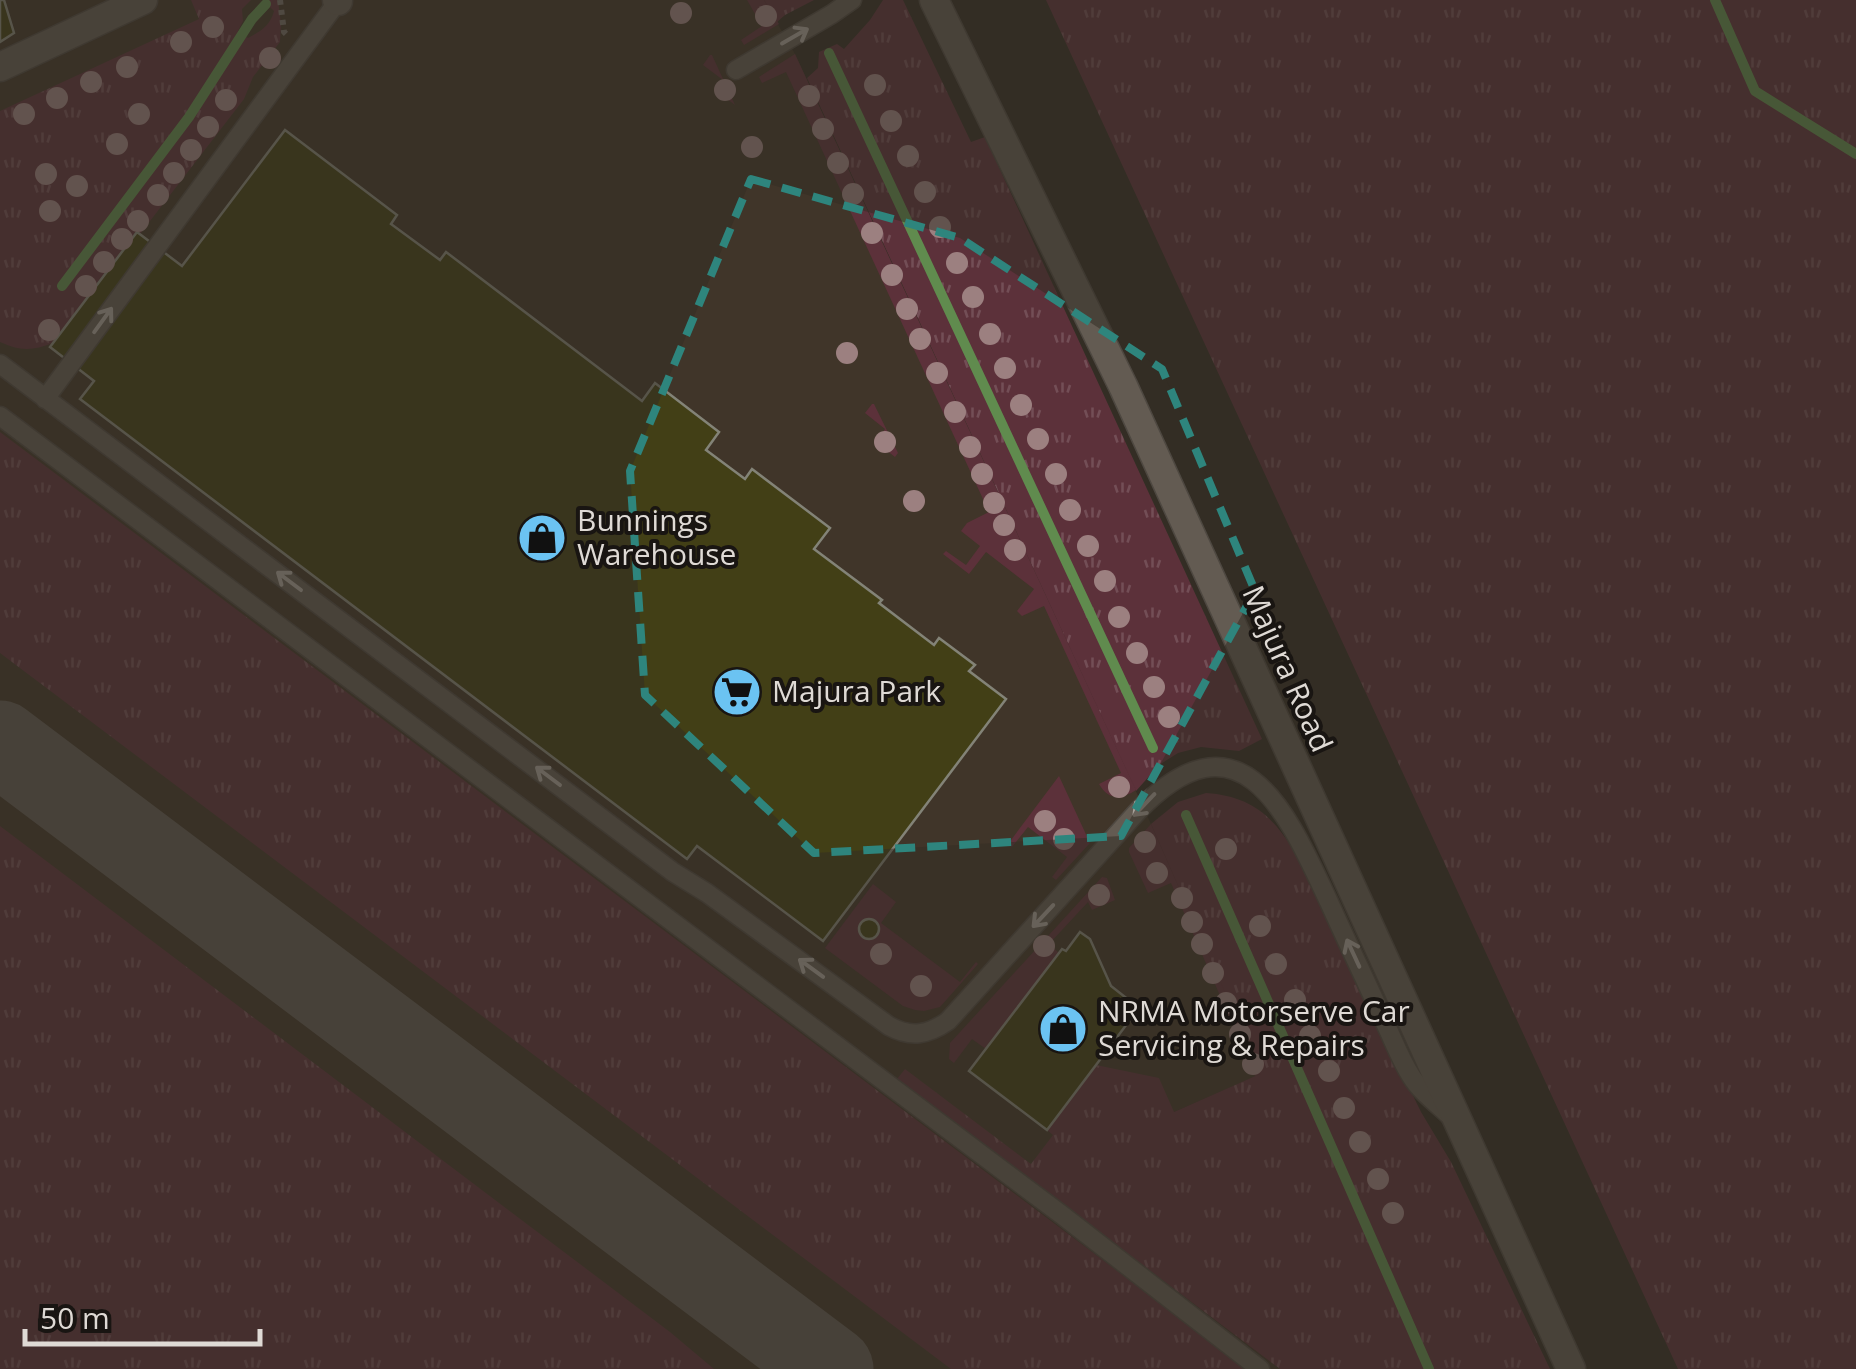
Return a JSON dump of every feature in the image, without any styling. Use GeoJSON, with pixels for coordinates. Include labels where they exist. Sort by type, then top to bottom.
{"type":"FeatureCollection","features":[{"type":"Feature","properties":{"kind":"main road"},"geometry":{"type":"LineString","coordinates":[[0,67],[143,0]]}},
{"type":"Feature","properties":{"kind":"main road","name":"Majura Road"},"geometry":{"type":"LineString","coordinates":[[934,0],[1122,386],[1571,1369]]}},
{"type":"Feature","properties":{"kind":"lane"},"geometry":{"type":"LineString","coordinates":[[45,399],[338,0]]}},
{"type":"Feature","properties":{"kind":"lane"},"geometry":{"type":"LineString","coordinates":[[736,70],[852,0]]}},
{"type":"Feature","properties":{"kind":"lane"},"geometry":{"type":"LineString","coordinates":[[0,364],[673,872],[902,1032],[924,1033],[948,1021],[1168,782],[1207,769],[1228,770],[1248,777],[1272,798],[1299,840],[1412,1079],[1457,1123]]}},
{"type":"Feature","properties":{"kind":"lane"},"geometry":{"type":"LineString","coordinates":[[0,416],[1062,1215],[1260,1369]]}},
{"type":"Feature","properties":{"kind":"highlighted area"},"geometry":{"type":"Polygon","coordinates":[[[751,179],[960,238],[1162,369],[1255,591],[1121,836],[814,853],[645,695],[630,471],[751,179]]]}},
{"type":"Feature","properties":{"kind":"shaded area"},"geometry":{"type":"Polygon","coordinates":[[[0,0],[764,0],[795,54],[1008,514],[1261,1074],[1174,1112],[1089,1223],[1280,1369],[0,1369],[0,0]]]}},
{"type":"Feature","properties":{"kind":"green space"},"geometry":{"type":"Polygon","coordinates":[[[191,0],[251,0],[242,9],[243,21],[238,31],[248,38],[264,28],[274,11],[263,0],[278,0],[280,42],[253,77],[244,99],[53,343],[26,349],[0,342],[0,111],[199,19],[191,0]]]}},
{"type":"Feature","properties":{"kind":"green space"},"geometry":{"type":"Polygon","coordinates":[[[747,0],[764,0],[779,24],[744,45],[741,40],[762,26],[747,0]]]}},
{"type":"Feature","properties":{"kind":"green space"},"geometry":{"type":"Polygon","coordinates":[[[764,0],[814,0],[777,22],[764,0]]]}},
{"type":"Feature","properties":{"kind":"green space"},"geometry":{"type":"Polygon","coordinates":[[[883,0],[903,0],[971,142],[985,137],[1262,739],[1239,751],[1201,747],[1178,753],[1159,765],[1136,791],[807,78],[818,68],[819,52],[837,44],[844,49],[883,0]]]}},
{"type":"Feature","properties":{"kind":"green space"},"geometry":{"type":"Polygon","coordinates":[[[1046,0],[1856,0],[1856,1369],[1678,1369],[1046,0]]]}},
{"type":"Feature","properties":{"kind":"green space"},"geometry":{"type":"Polygon","coordinates":[[[795,54],[1136,790],[1130,793],[1111,796],[1099,784],[1121,773],[1044,606],[1022,616],[1017,611],[1034,589],[986,552],[969,574],[943,554],[946,551],[966,565],[980,546],[961,531],[967,523],[989,512],[786,72],[762,83],[759,77],[795,54]]]}},
{"type":"Feature","properties":{"kind":"green space"},"geometry":{"type":"Polygon","coordinates":[[[712,55],[735,105],[715,90],[723,80],[703,65],[712,55]]]}},
{"type":"Feature","properties":{"kind":"green space"},"geometry":{"type":"Polygon","coordinates":[[[872,404],[898,453],[895,457],[876,442],[885,429],[865,413],[872,404]]]}},
{"type":"Feature","properties":{"kind":"green space"},"geometry":{"type":"Polygon","coordinates":[[[0,432],[1248,1369],[951,1369],[0,653],[0,432]]]}},
{"type":"Feature","properties":{"kind":"green space"},"geometry":{"type":"Polygon","coordinates":[[[1059,776],[1090,843],[1056,880],[1052,877],[1067,857],[1028,827],[1012,847],[1008,844],[1059,776]]]}},
{"type":"Feature","properties":{"kind":"green space"},"geometry":{"type":"Polygon","coordinates":[[[1206,793],[1235,798],[1257,809],[1293,849],[1550,1369],[1280,1369],[897,1079],[905,1069],[1031,1164],[1053,1135],[1047,1130],[1096,1065],[1159,1078],[1174,1112],[1260,1074],[1151,824],[1178,802],[1206,793]]]}},
{"type":"Feature","properties":{"kind":"green space"},"geometry":{"type":"Polygon","coordinates":[[[1151,824],[1261,1074],[1255,1076],[1171,883],[1148,893],[1129,852],[1151,824]]]}},
{"type":"Feature","properties":{"kind":"green space"},"geometry":{"type":"Polygon","coordinates":[[[0,826],[670,1332],[714,1369],[0,1369],[0,826]]]}},
{"type":"Feature","properties":{"kind":"green space"},"geometry":{"type":"Polygon","coordinates":[[[1102,877],[1107,878],[1115,900],[1092,910],[1088,902],[1049,944],[1059,953],[986,1049],[972,1039],[954,1063],[949,1059],[950,1043],[1102,877]]]}},
{"type":"Feature","properties":{"kind":"green space"},"geometry":{"type":"Polygon","coordinates":[[[873,884],[896,902],[881,923],[960,982],[978,964],[940,1007],[924,1011],[903,1006],[825,948],[873,884]]]}},
{"type":"Feature","properties":{"kind":"building"},"geometry":{"type":"Polygon","coordinates":[[[0,0],[4,0],[14,33],[0,42],[0,0]]]}},
{"type":"Feature","properties":{"kind":"building","name":"Bunnings Warehouse"},"geometry":{"type":"Polygon","coordinates":[[[285,130],[397,215],[391,224],[440,260],[446,252],[642,401],[655,383],[719,432],[706,450],[745,479],[752,469],[830,528],[814,549],[934,645],[939,638],[975,665],[969,671],[1006,699],[823,941],[697,846],[687,859],[80,399],[94,381],[50,347],[137,232],[182,266],[285,130]]]}},
{"type":"Feature","properties":{"kind":"building"},"geometry":{"type":"Polygon","coordinates":[[[869,919],[879,929],[869,939],[859,929],[869,919]]]}},
{"type":"Feature","properties":{"kind":"building","name":"NRMA Motorserve Car Servicing & Repairs"},"geometry":{"type":"Polygon","coordinates":[[[1080,932],[1090,939],[1111,986],[1139,1008],[1047,1130],[969,1071],[1062,949],[1066,951],[1080,932]]]}},
{"type":"Feature","properties":{"kind":"waterway"},"geometry":{"type":"LineString","coordinates":[[1715,0],[1755,91],[1856,154]]}},
{"type":"Feature","properties":{"kind":"waterway"},"geometry":{"type":"LineString","coordinates":[[62,286],[189,117],[252,19],[266,4]]}},
{"type":"Feature","properties":{"kind":"waterway"},"geometry":{"type":"LineString","coordinates":[[829,53],[1153,748]]}},
{"type":"Feature","properties":{"kind":"waterway"},"geometry":{"type":"LineString","coordinates":[[1186,815],[1429,1369]]}},
{"type":"Feature","properties":{"kind":"taxiway"},"geometry":{"type":"LineString","coordinates":[[0,743],[831,1369]]}},
{"type":"Feature","properties":{"kind":"place","name":"Bunnings Warehouse"},"geometry":{"type":"Point","coordinates":[542,538]}},
{"type":"Feature","properties":{"kind":"place","name":"Majura Park"},"geometry":{"type":"Point","coordinates":[737,692]}},
{"type":"Feature","properties":{"kind":"place","name":"NRMA Motorserve Car Servicing & Repairs"},"geometry":{"type":"Point","coordinates":[1063,1029]}}]}
